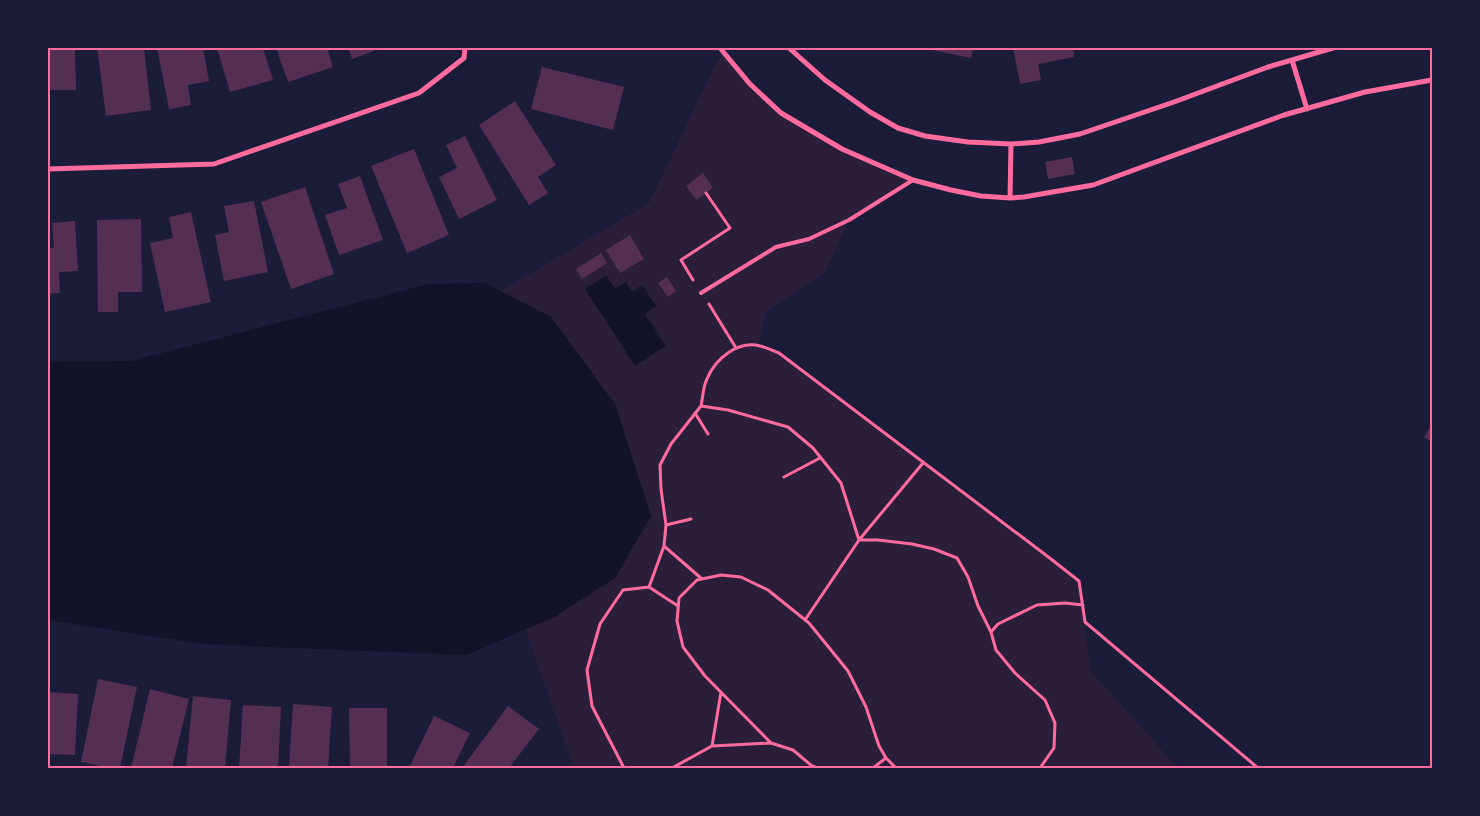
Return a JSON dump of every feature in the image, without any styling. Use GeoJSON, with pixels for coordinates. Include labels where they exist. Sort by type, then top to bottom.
{"type":"FeatureCollection","features":[{"type":"Feature","properties":{"kind":"street"},"geometry":{"type":"LineString","coordinates":[[48,169],[214,164],[419,93],[464,58],[464,48]]}},
{"type":"Feature","properties":{"kind":"street"},"geometry":{"type":"LineString","coordinates":[[720,48],[750,84],[782,112],[842,149],[913,180],[981,196],[1010,198],[1093,185],[1274,119],[1365,92],[1432,80]]}},
{"type":"Feature","properties":{"kind":"street"},"geometry":{"type":"LineString","coordinates":[[790,48],[826,80],[870,112],[898,128],[933,138],[1010,144],[1039,142],[1080,134],[1268,67],[1333,48]]}},
{"type":"Feature","properties":{"kind":"street"},"geometry":{"type":"LineString","coordinates":[[1292,60],[1307,109]]}},
{"type":"Feature","properties":{"kind":"street"},"geometry":{"type":"LineString","coordinates":[[1010,144],[1010,198]]}},
{"type":"Feature","properties":{"kind":"lane"},"geometry":{"type":"LineString","coordinates":[[702,293],[776,247],[809,239],[849,220],[913,180]]}},
{"type":"Feature","properties":{"kind":"path"},"geometry":{"type":"LineString","coordinates":[[649,587],[664,546],[666,525],[660,465],[671,444],[701,406],[706,379],[719,360],[736,348],[759,345],[779,353],[1079,581],[1085,622],[1258,768]]}},
{"type":"Feature","properties":{"kind":"path"},"geometry":{"type":"LineString","coordinates":[[701,406],[728,410],[788,427],[813,448],[841,483],[858,540]]}},
{"type":"Feature","properties":{"kind":"path"},"geometry":{"type":"LineString","coordinates":[[695,413],[708,434]]}},
{"type":"Feature","properties":{"kind":"path"},"geometry":{"type":"LineString","coordinates":[[784,478],[820,458]]}},
{"type":"Feature","properties":{"kind":"path"},"geometry":{"type":"LineString","coordinates":[[805,620],[858,540],[923,463]]}},
{"type":"Feature","properties":{"kind":"path"},"geometry":{"type":"LineString","coordinates":[[666,525],[692,520]]}},
{"type":"Feature","properties":{"kind":"path"},"geometry":{"type":"LineString","coordinates":[[858,540],[878,540],[934,548],[956,558],[968,578],[978,606],[991,632],[996,650],[1015,673],[1045,700],[1055,723],[1054,748],[1040,768]]}},
{"type":"Feature","properties":{"kind":"path"},"geometry":{"type":"LineString","coordinates":[[664,546],[702,579]]}},
{"type":"Feature","properties":{"kind":"path"},"geometry":{"type":"LineString","coordinates":[[771,743],[705,676],[683,647],[677,621],[679,598],[697,580],[720,575],[741,577],[768,590],[809,623],[848,671],[866,707],[879,746],[886,758],[896,768]]}},
{"type":"Feature","properties":{"kind":"path"},"geometry":{"type":"LineString","coordinates":[[624,768],[592,706],[586,670],[600,624],[623,590],[649,587],[678,606]]}},
{"type":"Feature","properties":{"kind":"path"},"geometry":{"type":"LineString","coordinates":[[991,632],[998,624],[1037,605],[1065,603],[1083,605]]}},
{"type":"Feature","properties":{"kind":"path"},"geometry":{"type":"LineString","coordinates":[[712,746],[721,692]]}},
{"type":"Feature","properties":{"kind":"path"},"geometry":{"type":"LineString","coordinates":[[672,768],[712,746],[771,743],[792,750],[812,766],[818,768]]}},
{"type":"Feature","properties":{"kind":"path"},"geometry":{"type":"LineString","coordinates":[[873,768],[886,758]]}},
{"type":"Feature","properties":{"kind":"shaded area"},"geometry":{"type":"Polygon","coordinates":[[[722,51],[750,84],[781,113],[842,149],[913,180],[849,220],[825,273],[766,312],[759,345],[779,353],[1079,581],[1090,670],[1178,768],[574,768],[525,629],[556,616],[651,516],[615,404],[501,291],[649,203],[722,51]]]}},
{"type":"Feature","properties":{"kind":"shaded area"},"geometry":{"type":"Polygon","coordinates":[[[606,275],[615,289],[626,282],[632,292],[642,285],[656,306],[645,314],[666,346],[635,366],[585,289],[606,275]]]}},
{"type":"Feature","properties":{"kind":"shaded area"},"geometry":{"type":"Polygon","coordinates":[[[485,283],[551,317],[615,404],[651,516],[615,578],[556,616],[466,655],[203,644],[48,620],[48,362],[131,361],[429,284],[485,283]]]}},
{"type":"Feature","properties":{"kind":"building"},"geometry":{"type":"Polygon","coordinates":[[[48,48],[75,48],[76,90],[48,90],[48,48]]]}},
{"type":"Feature","properties":{"kind":"building"},"geometry":{"type":"Polygon","coordinates":[[[97,48],[144,48],[151,110],[106,116],[97,48]]]}},
{"type":"Feature","properties":{"kind":"building"},"geometry":{"type":"Polygon","coordinates":[[[157,48],[203,48],[209,81],[188,85],[191,105],[169,109],[157,48]]]}},
{"type":"Feature","properties":{"kind":"building"},"geometry":{"type":"Polygon","coordinates":[[[217,48],[263,48],[273,80],[230,92],[217,48]]]}},
{"type":"Feature","properties":{"kind":"building"},"geometry":{"type":"Polygon","coordinates":[[[276,48],[327,48],[333,67],[288,82],[276,48]]]}},
{"type":"Feature","properties":{"kind":"building"},"geometry":{"type":"Polygon","coordinates":[[[348,48],[373,48],[374,51],[352,59],[348,48]]]}},
{"type":"Feature","properties":{"kind":"building"},"geometry":{"type":"Polygon","coordinates":[[[927,48],[973,48],[971,58],[927,48]]]}},
{"type":"Feature","properties":{"kind":"building"},"geometry":{"type":"Polygon","coordinates":[[[1013,48],[1073,48],[1074,57],[1038,64],[1041,80],[1020,84],[1013,48]]]}},
{"type":"Feature","properties":{"kind":"building"},"geometry":{"type":"Polygon","coordinates":[[[542,67],[624,87],[613,130],[531,109],[542,67]]]}},
{"type":"Feature","properties":{"kind":"building"},"geometry":{"type":"Polygon","coordinates":[[[515,101],[556,165],[538,177],[548,193],[529,205],[479,125],[515,101]]]}},
{"type":"Feature","properties":{"kind":"building"},"geometry":{"type":"Polygon","coordinates":[[[465,136],[497,200],[459,219],[439,177],[457,168],[446,145],[465,136]]]}},
{"type":"Feature","properties":{"kind":"building"},"geometry":{"type":"Polygon","coordinates":[[[414,149],[449,235],[407,253],[371,166],[414,149]]]}},
{"type":"Feature","properties":{"kind":"building"},"geometry":{"type":"Polygon","coordinates":[[[1072,157],[1075,174],[1048,179],[1045,162],[1072,157]]]}},
{"type":"Feature","properties":{"kind":"building"},"geometry":{"type":"Polygon","coordinates":[[[703,173],[713,188],[696,200],[686,186],[703,173]]]}},
{"type":"Feature","properties":{"kind":"building"},"geometry":{"type":"Polygon","coordinates":[[[360,176],[383,240],[339,255],[325,215],[347,208],[338,184],[360,176]]]}},
{"type":"Feature","properties":{"kind":"building"},"geometry":{"type":"Polygon","coordinates":[[[305,187],[334,274],[291,289],[261,202],[305,187]]]}},
{"type":"Feature","properties":{"kind":"building"},"geometry":{"type":"Polygon","coordinates":[[[254,201],[268,272],[224,281],[215,235],[229,232],[224,206],[254,201]]]}},
{"type":"Feature","properties":{"kind":"building"},"geometry":{"type":"Polygon","coordinates":[[[191,212],[211,302],[165,312],[150,243],[173,238],[169,217],[191,212]]]}},
{"type":"Feature","properties":{"kind":"building"},"geometry":{"type":"Polygon","coordinates":[[[141,219],[142,292],[118,292],[118,312],[98,312],[97,220],[141,219]]]}},
{"type":"Feature","properties":{"kind":"building"},"geometry":{"type":"Polygon","coordinates":[[[75,221],[78,271],[59,272],[60,293],[48,294],[48,248],[54,248],[52,223],[75,221]]]}},
{"type":"Feature","properties":{"kind":"building"},"geometry":{"type":"Polygon","coordinates":[[[630,235],[644,259],[620,273],[606,250],[630,235]]]}},
{"type":"Feature","properties":{"kind":"building"},"geometry":{"type":"Polygon","coordinates":[[[601,253],[607,263],[582,279],[576,269],[601,253]]]}},
{"type":"Feature","properties":{"kind":"building"},"geometry":{"type":"Polygon","coordinates":[[[667,277],[676,291],[668,297],[658,283],[667,277]]]}},
{"type":"Feature","properties":{"kind":"building"},"geometry":{"type":"Polygon","coordinates":[[[1432,424],[1432,442],[1424,437],[1432,424]]]}},
{"type":"Feature","properties":{"kind":"building"},"geometry":{"type":"Polygon","coordinates":[[[98,679],[137,687],[120,768],[110,768],[81,762],[98,679]]]}},
{"type":"Feature","properties":{"kind":"building"},"geometry":{"type":"Polygon","coordinates":[[[150,689],[189,699],[172,768],[131,768],[150,689]]]}},
{"type":"Feature","properties":{"kind":"building"},"geometry":{"type":"Polygon","coordinates":[[[48,692],[78,694],[75,755],[48,754],[48,692]]]}},
{"type":"Feature","properties":{"kind":"building"},"geometry":{"type":"Polygon","coordinates":[[[193,696],[231,700],[225,768],[186,768],[193,696]]]}},
{"type":"Feature","properties":{"kind":"building"},"geometry":{"type":"Polygon","coordinates":[[[293,704],[332,707],[328,768],[289,768],[293,704]]]}},
{"type":"Feature","properties":{"kind":"building"},"geometry":{"type":"Polygon","coordinates":[[[243,705],[281,707],[278,768],[239,768],[243,705]]]}},
{"type":"Feature","properties":{"kind":"building"},"geometry":{"type":"Polygon","coordinates":[[[508,706],[539,729],[509,768],[462,768],[508,706]]]}},
{"type":"Feature","properties":{"kind":"building"},"geometry":{"type":"Polygon","coordinates":[[[349,708],[387,708],[387,768],[350,768],[349,708]]]}},
{"type":"Feature","properties":{"kind":"building"},"geometry":{"type":"Polygon","coordinates":[[[434,716],[470,733],[453,768],[409,768],[434,716]]]}}]}
